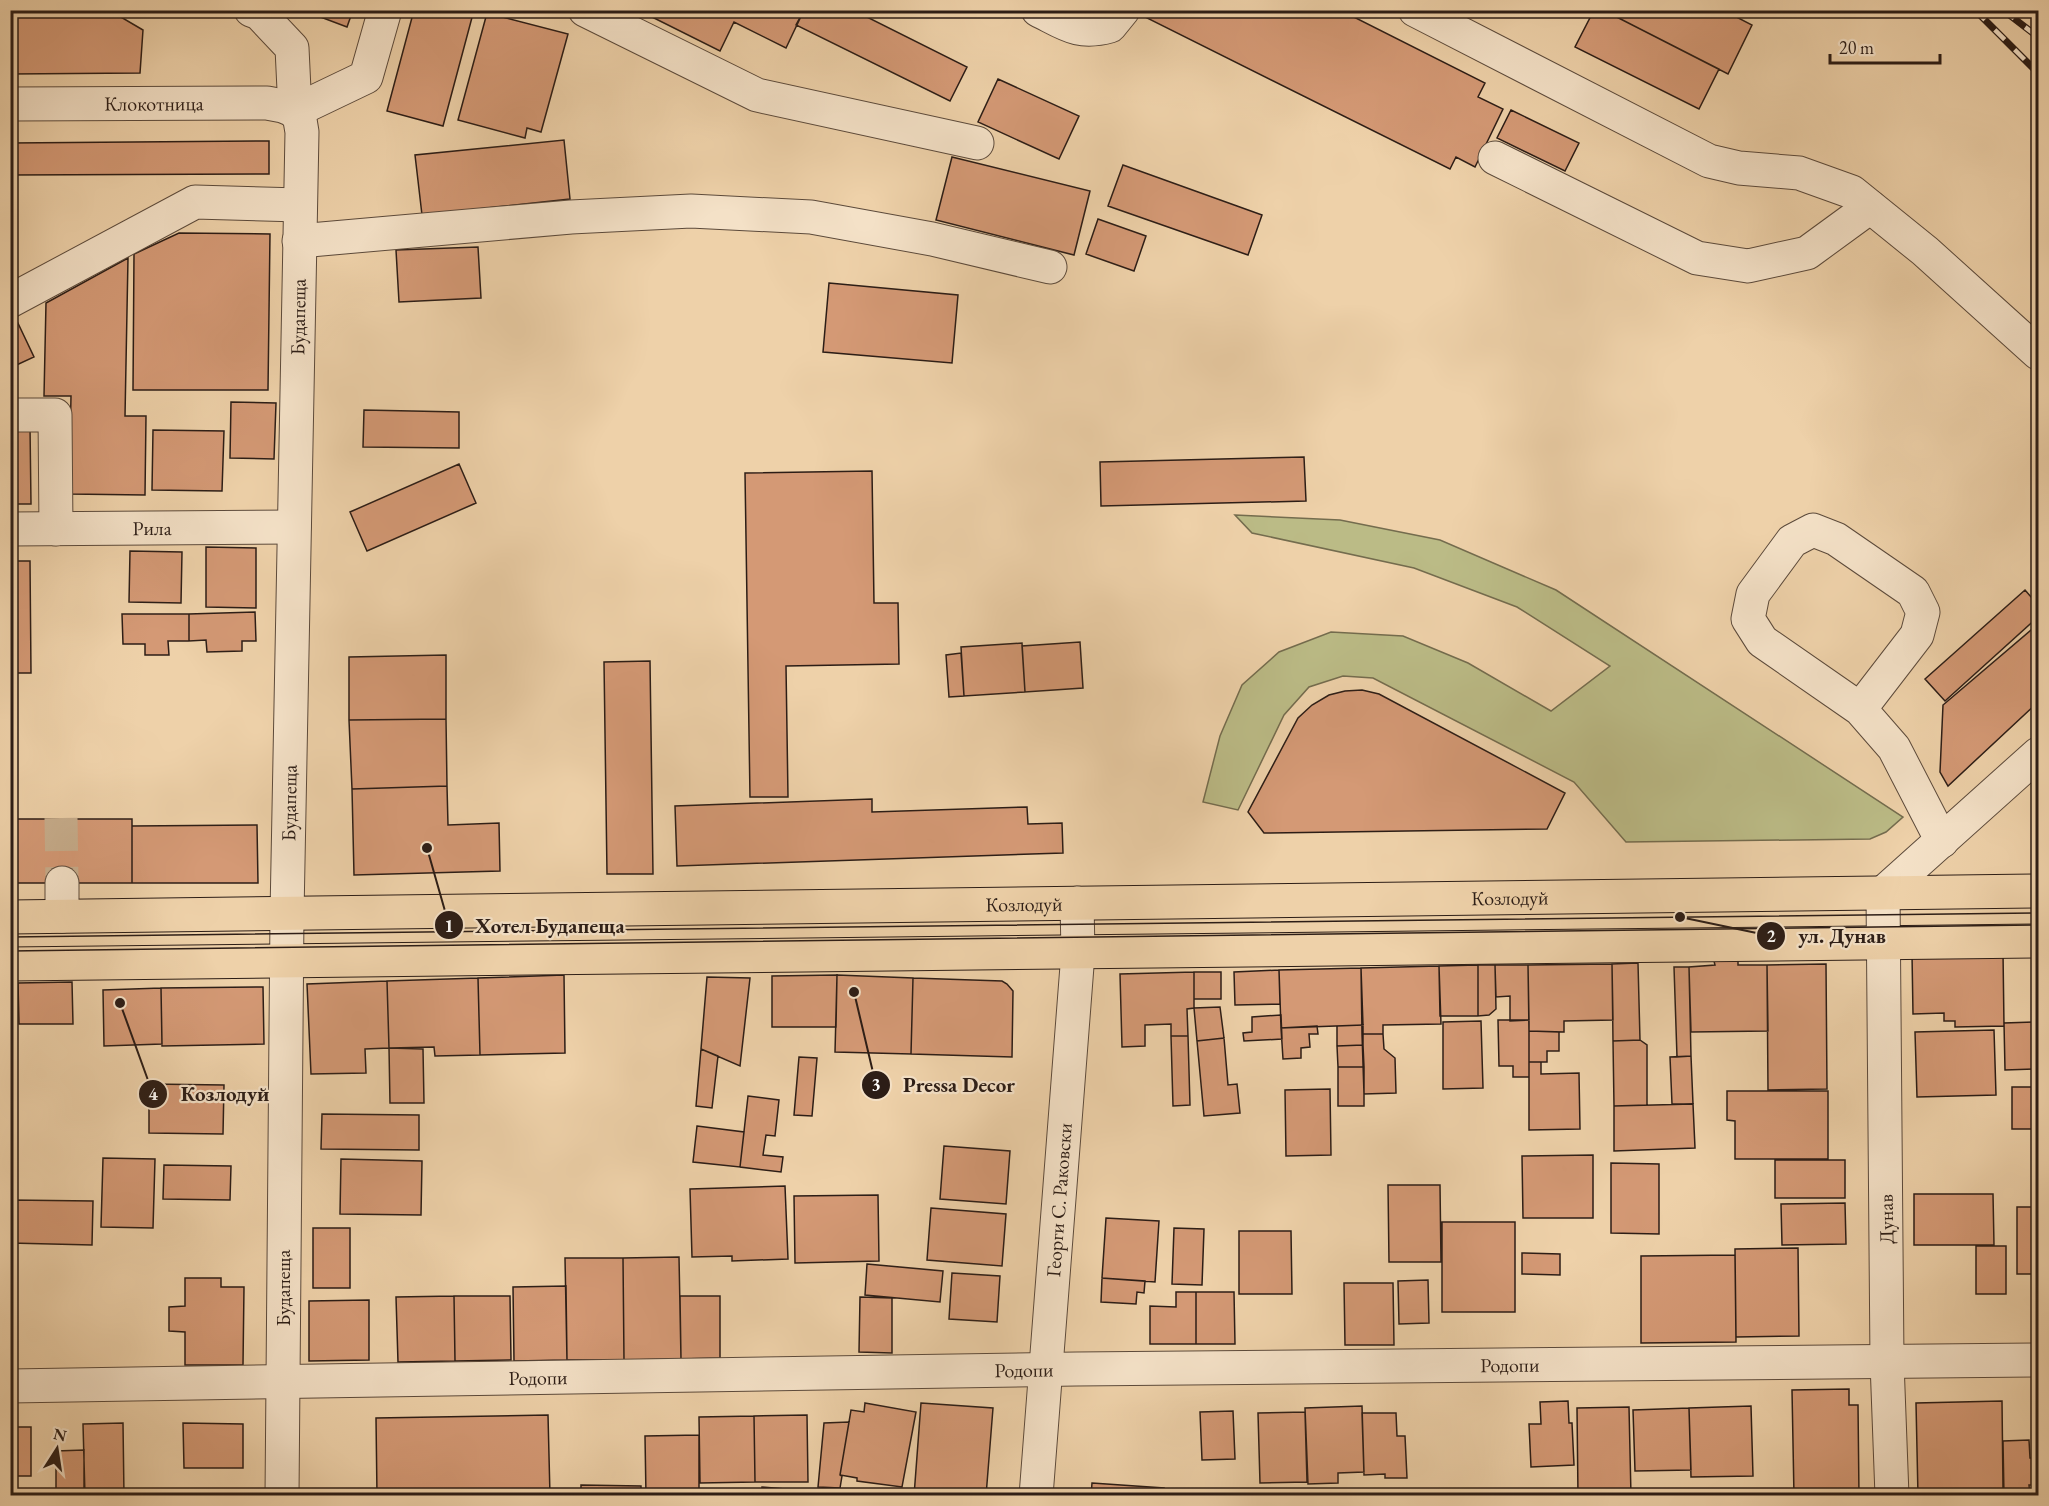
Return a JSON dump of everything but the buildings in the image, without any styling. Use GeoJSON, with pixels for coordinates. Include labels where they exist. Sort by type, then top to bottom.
{"type":"FeatureCollection","features":[{"type":"Feature","properties":{"kind":"main road","name":"Козлодуй"},"geometry":{"type":"LineString","coordinates":[[10,917],[2038,891]]}},
{"type":"Feature","properties":{"kind":"main road"},"geometry":{"type":"LineString","coordinates":[[10,964],[2038,940]]}},
{"type":"Feature","properties":{"kind":"street","name":"Будапеща"},"geometry":{"type":"LineString","coordinates":[[251,10],[259,14],[292,48],[295,111],[300,120],[302,132],[286,960],[282,1496]]}},
{"type":"Feature","properties":{"kind":"street"},"geometry":{"type":"LineString","coordinates":[[295,111],[366,77],[385,10]]}},
{"type":"Feature","properties":{"kind":"street"},"geometry":{"type":"LineString","coordinates":[[585,10],[757,95],[977,143]]}},
{"type":"Feature","properties":{"kind":"street"},"geometry":{"type":"LineString","coordinates":[[1038,10],[1066,25],[1085,31],[1110,26],[1123,10]]}},
{"type":"Feature","properties":{"kind":"street"},"geometry":{"type":"LineString","coordinates":[[1415,10],[1709,161],[1739,168],[1799,173],[1852,192],[1925,251],[2038,353]]}},
{"type":"Feature","properties":{"kind":"street","name":"Клокотница"},"geometry":{"type":"LineString","coordinates":[[10,104],[267,103],[295,111]]}},
{"type":"Feature","properties":{"kind":"street"},"geometry":{"type":"LineString","coordinates":[[1495,158],[1696,258],[1748,266],[1807,253],[1870,207]]}},
{"type":"Feature","properties":{"kind":"street"},"geometry":{"type":"LineString","coordinates":[[10,301],[195,202],[300,205]]}},
{"type":"Feature","properties":{"kind":"street"},"geometry":{"type":"LineString","coordinates":[[299,241],[571,217],[691,211],[811,217],[932,239],[1050,267]]}},
{"type":"Feature","properties":{"kind":"street"},"geometry":{"type":"LineString","coordinates":[[10,415],[55,415],[56,528]]}},
{"type":"Feature","properties":{"kind":"street","name":"Рила"},"geometry":{"type":"LineString","coordinates":[[10,529],[294,527]]}},
{"type":"Feature","properties":{"kind":"street"},"geometry":{"type":"LineString","coordinates":[[1860,709],[1917,635],[1923,612],[1912,592],[1836,539],[1813,530],[1792,541],[1753,594],[1748,619],[1762,641],[1860,709],[1894,748],[1942,841]]}},
{"type":"Feature","properties":{"kind":"street"},"geometry":{"type":"LineString","coordinates":[[1883,893],[2038,754]]}},
{"type":"Feature","properties":{"kind":"street"},"geometry":{"type":"LineString","coordinates":[[62,883],[62,916]]}},
{"type":"Feature","properties":{"kind":"street","name":"Дунав"},"geometry":{"type":"LineString","coordinates":[[1883,893],[1887,1362],[1892,1496]]}},
{"type":"Feature","properties":{"kind":"street","name":"Георги С. Раковски"},"geometry":{"type":"LineString","coordinates":[[1036,1496],[1078,953],[1077,903]]}},
{"type":"Feature","properties":{"kind":"street","name":"Родопи"},"geometry":{"type":"LineString","coordinates":[[10,1386],[1046,1369],[2038,1360]]}},
{"type":"Feature","properties":{"kind":"green space"},"geometry":{"type":"Polygon","coordinates":[[[1235,515],[1340,520],[1440,540],[1556,590],[1903,817],[1886,832],[1870,839],[1626,842],[1574,782],[1373,678],[1343,676],[1309,687],[1284,715],[1238,810],[1203,802],[1220,736],[1242,685],[1279,652],[1331,632],[1403,636],[1468,663],[1551,711],[1610,666],[1517,607],[1414,568],[1252,533],[1235,515]]]}},
{"type":"Feature","properties":{"kind":"tunnel"},"geometry":{"type":"LineString","coordinates":[[61,818],[62,883]]}},
{"type":"Feature","properties":{"kind":"tram line"},"geometry":{"type":"LineString","coordinates":[[10,937],[2038,913]]}},
{"type":"Feature","properties":{"kind":"tram line"},"geometry":{"type":"LineString","coordinates":[[10,951],[2038,925]]}},
{"type":"Feature","properties":{"kind":"railway"},"geometry":{"type":"LineString","coordinates":[[1975,10],[2038,73]]}},
{"type":"Feature","properties":{"kind":"railway"},"geometry":{"type":"LineString","coordinates":[[2003,10],[2038,37]]}},
{"type":"Feature","properties":{"kind":"place","name":"Хотел Будапеща"},"geometry":{"type":"Point","coordinates":[427,848]}},
{"type":"Feature","properties":{"kind":"place","name":"ул. Дунав"},"geometry":{"type":"Point","coordinates":[1680,917]}},
{"type":"Feature","properties":{"kind":"place","name":"Pressa Decor"},"geometry":{"type":"Point","coordinates":[854,992]}},
{"type":"Feature","properties":{"kind":"place","name":"Козлодуй"},"geometry":{"type":"Point","coordinates":[120,1003]}}]}
